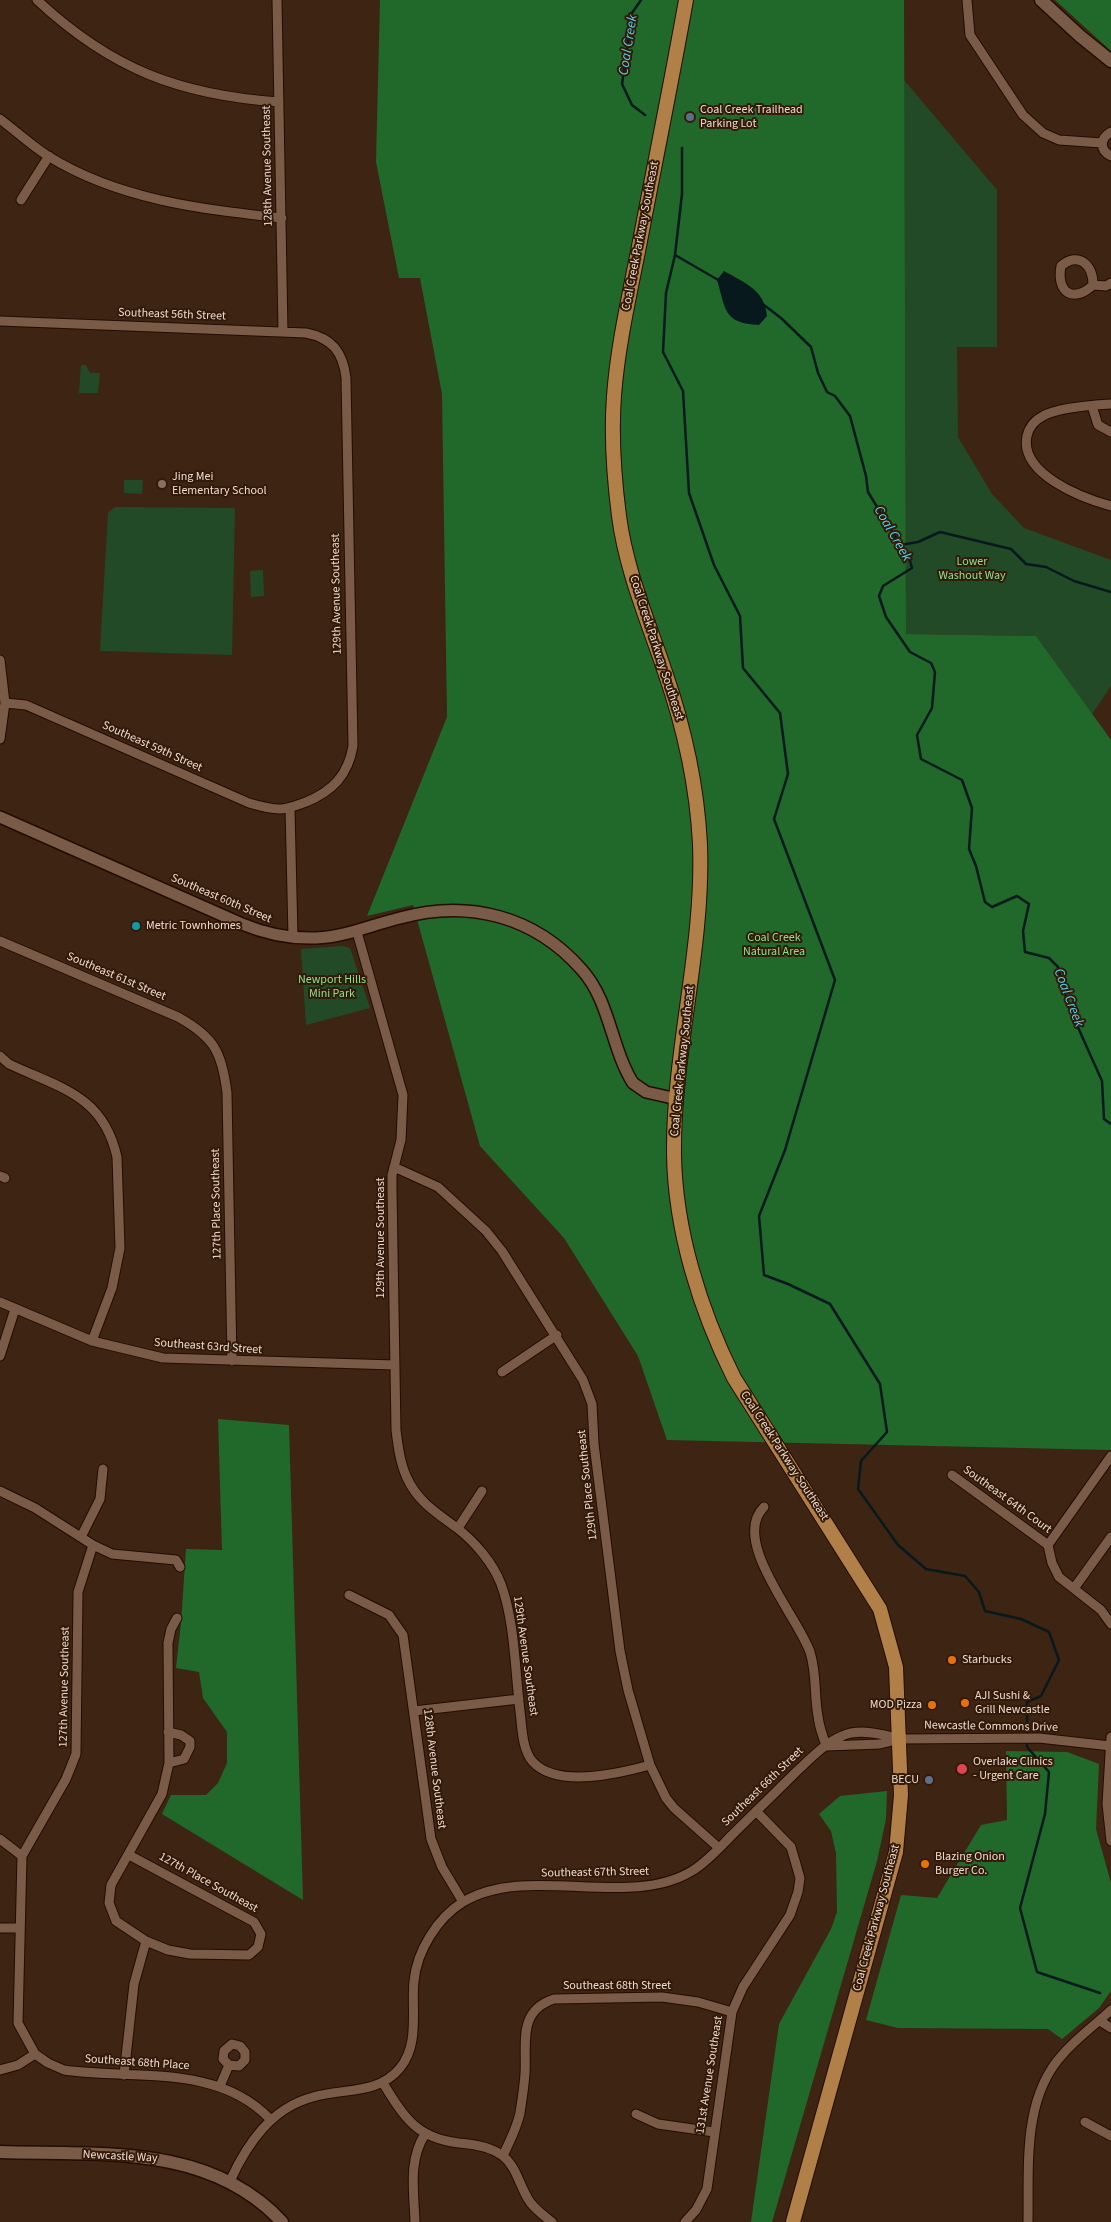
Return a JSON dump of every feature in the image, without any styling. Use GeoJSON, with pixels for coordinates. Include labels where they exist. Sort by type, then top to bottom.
{"type":"FeatureCollection","features":[{"type":"Feature","properties":{"kind":"main road","name":"Coal Creek Parkway Southeast"},"geometry":{"type":"LineString","coordinates":[[686,0],[617,366],[613,442],[619,521],[640,602],[677,710],[692,775],[700,844],[698,921],[677,1099],[674,1152],[676,1180],[687,1250],[705,1311],[718,1346],[734,1378],[880,1610],[896,1667],[900,1738],[900,1811],[896,1852],[793,2222]]}},
{"type":"Feature","properties":{"kind":"main road"},"geometry":{"type":"LineString","coordinates":[[1042,0],[1080,36],[1111,61]]}},
{"type":"Feature","properties":{"kind":"main road","name":"Newcastle Way"},"geometry":{"type":"LineString","coordinates":[[0,2152],[157,2158],[196,2167],[230,2180],[254,2196],[282,2222]]}},
{"type":"Feature","properties":{"kind":"street"},"geometry":{"type":"LineString","coordinates":[[37,0],[72,32],[99,50],[145,74],[214,96],[279,102]]}},
{"type":"Feature","properties":{"kind":"street","name":"128th Avenue Southeast"},"geometry":{"type":"LineString","coordinates":[[277,0],[283,331]]}},
{"type":"Feature","properties":{"kind":"street"},"geometry":{"type":"LineString","coordinates":[[967,0],[970,35],[1022,116],[1043,133],[1059,140],[1102,143]]}},
{"type":"Feature","properties":{"kind":"street"},"geometry":{"type":"LineString","coordinates":[[0,119],[49,156],[107,184],[140,195],[215,211],[282,218]]}},
{"type":"Feature","properties":{"kind":"street"},"geometry":{"type":"LineString","coordinates":[[1111,132],[1105,136],[1102,143],[1104,151],[1111,156]]}},
{"type":"Feature","properties":{"kind":"street"},"geometry":{"type":"LineString","coordinates":[[21,200],[49,156]]}},
{"type":"Feature","properties":{"kind":"street"},"geometry":{"type":"LineString","coordinates":[[1093,285],[1093,277],[1084,262],[1076,259],[1068,260],[1061,266],[1059,276],[1061,286],[1066,292],[1074,295],[1085,293],[1093,285],[1106,286],[1111,282]]}},
{"type":"Feature","properties":{"kind":"street","name":"Southeast 56th Street"},"geometry":{"type":"LineString","coordinates":[[0,321],[283,331],[316,334],[332,342],[338,349]]}},
{"type":"Feature","properties":{"kind":"street","name":"129th Avenue Southeast"},"geometry":{"type":"LineString","coordinates":[[290,808],[321,796],[331,789],[346,770],[353,746],[346,378],[345,366],[338,349]]}},
{"type":"Feature","properties":{"kind":"street"},"geometry":{"type":"LineString","coordinates":[[1111,404],[1053,412],[1042,416],[1028,430],[1027,450],[1031,461],[1043,474],[1073,492],[1111,506]]}},
{"type":"Feature","properties":{"kind":"street"},"geometry":{"type":"LineString","coordinates":[[1092,406],[1098,425],[1104,431],[1111,432]]}},
{"type":"Feature","properties":{"kind":"street"},"geometry":{"type":"LineString","coordinates":[[0,660],[6,703],[0,739]]}},
{"type":"Feature","properties":{"kind":"street","name":"Southeast 59th Street"},"geometry":{"type":"LineString","coordinates":[[6,703],[26,705],[249,803],[279,809],[290,808]]}},
{"type":"Feature","properties":{"kind":"street"},"geometry":{"type":"LineString","coordinates":[[290,808],[293,937]]}},
{"type":"Feature","properties":{"kind":"street","name":"Southeast 60th Street"},"geometry":{"type":"LineString","coordinates":[[0,817],[262,932],[293,937],[316,938],[356,932],[416,914],[452,910],[495,915],[524,925],[571,959],[592,984],[633,1083],[646,1092],[677,1099]]}},
{"type":"Feature","properties":{"kind":"street","name":"129th Avenue Southeast"},"geometry":{"type":"LineString","coordinates":[[356,932],[403,1095],[401,1140],[394,1167],[392,1189],[396,1430],[407,1478],[422,1501],[432,1511],[458,1528],[484,1555],[501,1583],[508,1610],[526,1745],[534,1762],[541,1768],[561,1774],[604,1776],[650,1765]]}},
{"type":"Feature","properties":{"kind":"street","name":"Southeast 61st Street"},"geometry":{"type":"LineString","coordinates":[[1,944],[178,1017],[193,1026],[216,1047]]}},
{"type":"Feature","properties":{"kind":"street","name":"127th Place Southeast"},"geometry":{"type":"LineString","coordinates":[[216,1047],[224,1070],[227,1093],[232,1361]]}},
{"type":"Feature","properties":{"kind":"street"},"geometry":{"type":"LineString","coordinates":[[1,1057],[80,1098],[103,1119],[110,1131],[117,1156],[120,1248],[112,1288],[92,1340]]}},
{"type":"Feature","properties":{"kind":"street","name":"129th Place Southeast"},"geometry":{"type":"LineString","coordinates":[[394,1167],[438,1187],[486,1231],[502,1251],[557,1335],[583,1380],[592,1404],[594,1444],[622,1666],[650,1765],[657,1782],[674,1808],[719,1848]]}},
{"type":"Feature","properties":{"kind":"street","name":"Southeast 63rd Street"},"geometry":{"type":"LineString","coordinates":[[0,1302],[92,1340],[163,1358],[395,1365]]}},
{"type":"Feature","properties":{"kind":"street"},"geometry":{"type":"LineString","coordinates":[[0,1356],[15,1309]]}},
{"type":"Feature","properties":{"kind":"street"},"geometry":{"type":"LineString","coordinates":[[502,1372],[557,1335]]}},
{"type":"Feature","properties":{"kind":"street"},"geometry":{"type":"LineString","coordinates":[[1111,1456],[1048,1545],[1052,1563],[1059,1577],[1075,1587],[1101,1610],[1111,1624]]}},
{"type":"Feature","properties":{"kind":"street"},"geometry":{"type":"LineString","coordinates":[[81,1537],[100,1499],[103,1469]]}},
{"type":"Feature","properties":{"kind":"street","name":"Southeast 64th Court"},"geometry":{"type":"LineString","coordinates":[[952,1475],[1048,1545]]}},
{"type":"Feature","properties":{"kind":"street"},"geometry":{"type":"LineString","coordinates":[[0,1491],[36,1508],[93,1545],[122,1556],[176,1560],[180,1567]]}},
{"type":"Feature","properties":{"kind":"street"},"geometry":{"type":"LineString","coordinates":[[458,1528],[482,1491]]}},
{"type":"Feature","properties":{"kind":"street"},"geometry":{"type":"LineString","coordinates":[[764,1508],[759,1513],[754,1529],[761,1562],[801,1630],[810,1652],[816,1683],[817,1715],[826,1746],[880,1744],[900,1738]]}},
{"type":"Feature","properties":{"kind":"street"},"geometry":{"type":"LineString","coordinates":[[1075,1587],[1111,1537]]}},
{"type":"Feature","properties":{"kind":"street","name":"127th Avenue Southeast"},"geometry":{"type":"LineString","coordinates":[[35,2054],[18,2023],[22,1856],[66,1779],[76,1754],[78,1592],[93,1545]]}},
{"type":"Feature","properties":{"kind":"street","name":"128th Avenue Southeast"},"geometry":{"type":"LineString","coordinates":[[349,1595],[378,1608],[395,1621],[403,1635],[431,1840],[442,1867],[463,1902]]}},
{"type":"Feature","properties":{"kind":"street","name":"127th Place Southeast"},"geometry":{"type":"LineString","coordinates":[[129,1855],[254,1922],[261,1934],[260,1941],[254,1951],[249,1955],[240,1955],[184,1953],[168,1950],[146,1941],[116,1921],[109,1903],[111,1885],[162,1794],[169,1763],[168,1644],[170,1629],[177,1618]]}},
{"type":"Feature","properties":{"kind":"street"},"geometry":{"type":"LineString","coordinates":[[414,1711],[519,1699]]}},
{"type":"Feature","properties":{"kind":"street"},"geometry":{"type":"LineString","coordinates":[[168,1732],[182,1734],[190,1742],[190,1747],[184,1759],[169,1763]]}},
{"type":"Feature","properties":{"kind":"street","name":"Southeast 66th Street"},"geometry":{"type":"LineString","coordinates":[[719,1848],[811,1758],[843,1735],[880,1733],[900,1738]]}},
{"type":"Feature","properties":{"kind":"street","name":"Newcastle Commons Drive"},"geometry":{"type":"LineString","coordinates":[[900,1738],[1038,1738],[1111,1743]]}},
{"type":"Feature","properties":{"kind":"street"},"geometry":{"type":"LineString","coordinates":[[1111,1743],[1107,1804],[1111,1841]]}},
{"type":"Feature","properties":{"kind":"street","name":"131st Avenue Southeast"},"geometry":{"type":"LineString","coordinates":[[686,2221],[702,2201],[707,2189],[732,2012],[743,1987],[790,1915],[798,1892],[800,1878],[791,1847],[756,1811]]}},
{"type":"Feature","properties":{"kind":"street"},"geometry":{"type":"LineString","coordinates":[[0,1839],[22,1856]]}},
{"type":"Feature","properties":{"kind":"street","name":"Southeast 67th Street"},"geometry":{"type":"LineString","coordinates":[[463,1902],[486,1893],[518,1887],[647,1886],[658,1884],[692,1872],[719,1848]]}},
{"type":"Feature","properties":{"kind":"street"},"geometry":{"type":"LineString","coordinates":[[230,2180],[246,2150],[270,2119],[289,2107],[312,2097],[361,2090],[383,2083],[402,2066],[409,2052],[412,2040],[414,1979],[423,1949],[439,1924],[463,1902]]}},
{"type":"Feature","properties":{"kind":"street"},"geometry":{"type":"LineString","coordinates":[[0,1928],[20,1928]]}},
{"type":"Feature","properties":{"kind":"street"},"geometry":{"type":"LineString","coordinates":[[124,2075],[134,1984],[146,1941]]}},
{"type":"Feature","properties":{"kind":"street","name":"Southeast 68th Street"},"geometry":{"type":"LineString","coordinates":[[503,2156],[520,2112],[525,2074],[525,2035],[536,2008],[544,2002],[554,1999],[662,1997],[698,2002],[732,2012]]}},
{"type":"Feature","properties":{"kind":"street"},"geometry":{"type":"LineString","coordinates":[[1028,2222],[1030,2146],[1036,2103],[1044,2081],[1062,2055],[1111,2010]]}},
{"type":"Feature","properties":{"kind":"street"},"geometry":{"type":"LineString","coordinates":[[1100,2021],[1111,2028]]}},
{"type":"Feature","properties":{"kind":"street"},"geometry":{"type":"LineString","coordinates":[[0,2070],[18,2065],[35,2054]]}},
{"type":"Feature","properties":{"kind":"street","name":"Southeast 68th Place"},"geometry":{"type":"LineString","coordinates":[[35,2054],[48,2064],[64,2070],[192,2079],[220,2086],[248,2101],[270,2119]]}},
{"type":"Feature","properties":{"kind":"street"},"geometry":{"type":"LineString","coordinates":[[220,2086],[229,2066]]}},
{"type":"Feature","properties":{"kind":"street"},"geometry":{"type":"LineString","coordinates":[[383,2083],[410,2123],[425,2134],[450,2142],[483,2147],[503,2156],[516,2174],[529,2201],[552,2222]]}},
{"type":"Feature","properties":{"kind":"street"},"geometry":{"type":"LineString","coordinates":[[636,2114],[658,2124],[714,2132]]}},
{"type":"Feature","properties":{"kind":"street"},"geometry":{"type":"LineString","coordinates":[[1085,2122],[1111,2136]]}},
{"type":"Feature","properties":{"kind":"street"},"geometry":{"type":"LineString","coordinates":[[415,2222],[414,2161],[416,2148],[425,2134]]}},
{"type":"Feature","properties":{"kind":"green space","name":"Coal Creek Natural Area"},"geometry":{"type":"Polygon","coordinates":[[[380,0],[904,0],[906,634],[1036,636],[1111,740],[1111,1450],[667,1440],[638,1356],[564,1238],[480,1146],[413,905],[367,916],[447,717],[442,394],[420,278],[399,278],[376,162],[380,0]]]}},
{"type":"Feature","properties":{"kind":"green space"},"geometry":{"type":"Polygon","coordinates":[[[1055,0],[1111,0],[1111,51],[1055,0]]]}},
{"type":"Feature","properties":{"kind":"green space","name":"Lower Washout Way"},"geometry":{"type":"Polygon","coordinates":[[[904,80],[997,190],[997,347],[957,347],[958,437],[992,494],[1024,528],[1111,560],[1111,686],[1092,714],[1036,636],[906,634],[904,80]]]}},
{"type":"Feature","properties":{"kind":"green space"},"geometry":{"type":"Polygon","coordinates":[[[81,365],[86,365],[90,373],[100,373],[98,393],[79,393],[81,365]]]}},
{"type":"Feature","properties":{"kind":"green space"},"geometry":{"type":"Polygon","coordinates":[[[124,480],[143,480],[142,494],[124,493],[124,480]]]}},
{"type":"Feature","properties":{"kind":"green space"},"geometry":{"type":"Polygon","coordinates":[[[115,507],[235,508],[232,655],[100,651],[108,513],[115,507]]]}},
{"type":"Feature","properties":{"kind":"green space"},"geometry":{"type":"Polygon","coordinates":[[[263,570],[264,596],[251,597],[250,571],[263,570]]]}},
{"type":"Feature","properties":{"kind":"green space","name":"Newport Hills Mini Park"},"geometry":{"type":"Polygon","coordinates":[[[343,946],[350,948],[370,1008],[306,1025],[301,949],[343,946]]]}},
{"type":"Feature","properties":{"kind":"green space"},"geometry":{"type":"Polygon","coordinates":[[[218,1419],[289,1425],[303,1900],[162,1814],[171,1795],[206,1795],[218,1783],[227,1763],[227,1732],[203,1698],[199,1672],[176,1668],[186,1549],[222,1550],[218,1419]]]}},
{"type":"Feature","properties":{"kind":"green space"},"geometry":{"type":"Polygon","coordinates":[[[1006,1751],[1067,1752],[1099,1764],[1096,1829],[1111,1883],[1111,1991],[1099,2008],[1062,2039],[1048,2029],[898,2028],[866,2020],[901,1895],[937,1898],[981,1825],[1007,1820],[1006,1751]]]}},
{"type":"Feature","properties":{"kind":"green space"},"geometry":{"type":"Polygon","coordinates":[[[887,1791],[886,1819],[877,1861],[772,2222],[751,2222],[779,2024],[831,1929],[837,1912],[836,1853],[831,1831],[819,1814],[840,1796],[887,1791]]]}},
{"type":"Feature","properties":{"kind":"shaded area"},"geometry":{"type":"Polygon","coordinates":[[[724,271],[753,288],[762,300],[767,316],[759,325],[739,321],[732,318],[728,313],[717,280],[724,271]]]}},
{"type":"Feature","properties":{"kind":"waterway","name":"Coal Creek"},"geometry":{"type":"LineString","coordinates":[[641,0],[632,13],[622,84],[632,105],[645,115]]}},
{"type":"Feature","properties":{"kind":"waterway","name":"Coal Creek"},"geometry":{"type":"LineString","coordinates":[[682,148],[682,194],[675,255],[720,281]]}},
{"type":"Feature","properties":{"kind":"waterway"},"geometry":{"type":"LineString","coordinates":[[675,255],[666,293],[663,352],[683,391],[689,493],[714,565],[740,616],[743,668],[780,713],[788,774],[774,819],[835,980],[785,1150],[759,1216],[764,1275],[830,1304],[880,1384],[887,1432],[861,1461],[858,1489],[898,1545],[926,1569],[965,1576],[979,1592],[985,1611],[1021,1619],[1049,1632],[1059,1660],[1041,1696],[1027,1702],[1027,1735]]}},
{"type":"Feature","properties":{"kind":"waterway","name":"Coal Creek"},"geometry":{"type":"LineString","coordinates":[[764,305],[781,318],[811,347],[818,373],[827,392],[835,396],[850,416],[866,476],[868,492],[910,561],[912,568],[883,586],[879,596],[886,617],[910,652],[931,663],[935,672],[932,708],[917,735],[921,759],[962,780],[972,808],[969,849],[976,866],[985,902],[992,907],[1017,896],[1029,904],[1023,931],[1025,952],[1049,958],[1058,967],[1068,1005],[1102,1081],[1104,1119],[1111,1124]]}},
{"type":"Feature","properties":{"kind":"waterway"},"geometry":{"type":"LineString","coordinates":[[900,545],[918,542],[940,532],[1011,549],[1026,564],[1046,567],[1074,581],[1111,592]]}},
{"type":"Feature","properties":{"kind":"waterway"},"geometry":{"type":"LineString","coordinates":[[1027,1741],[1027,1747],[1049,1772],[1045,1814],[1020,1908],[1037,1972],[1100,1993]]}},
{"type":"Feature","properties":{"kind":"place","name":"Coal Creek Trailhead Parking Lot"},"geometry":{"type":"Point","coordinates":[690,117]}},
{"type":"Feature","properties":{"kind":"place","name":"Jing Mei Elementary School"},"geometry":{"type":"Point","coordinates":[162,484]}},
{"type":"Feature","properties":{"kind":"place","name":"Metric Townhomes"},"geometry":{"type":"Point","coordinates":[136,926]}},
{"type":"Feature","properties":{"kind":"place","name":"Starbucks"},"geometry":{"type":"Point","coordinates":[952,1660]}},
{"type":"Feature","properties":{"kind":"place","name":"AJI Sushi & Grill Newcastle"},"geometry":{"type":"Point","coordinates":[965,1703]}},
{"type":"Feature","properties":{"kind":"place","name":"MOD Pizza"},"geometry":{"type":"Point","coordinates":[932,1705]}},
{"type":"Feature","properties":{"kind":"place","name":"Overlake Clinics - Urgent Care"},"geometry":{"type":"Point","coordinates":[962,1769]}},
{"type":"Feature","properties":{"kind":"place","name":"BECU"},"geometry":{"type":"Point","coordinates":[929,1780]}},
{"type":"Feature","properties":{"kind":"place","name":"Blazing Onion Burger Co."},"geometry":{"type":"Point","coordinates":[925,1864]}}]}
